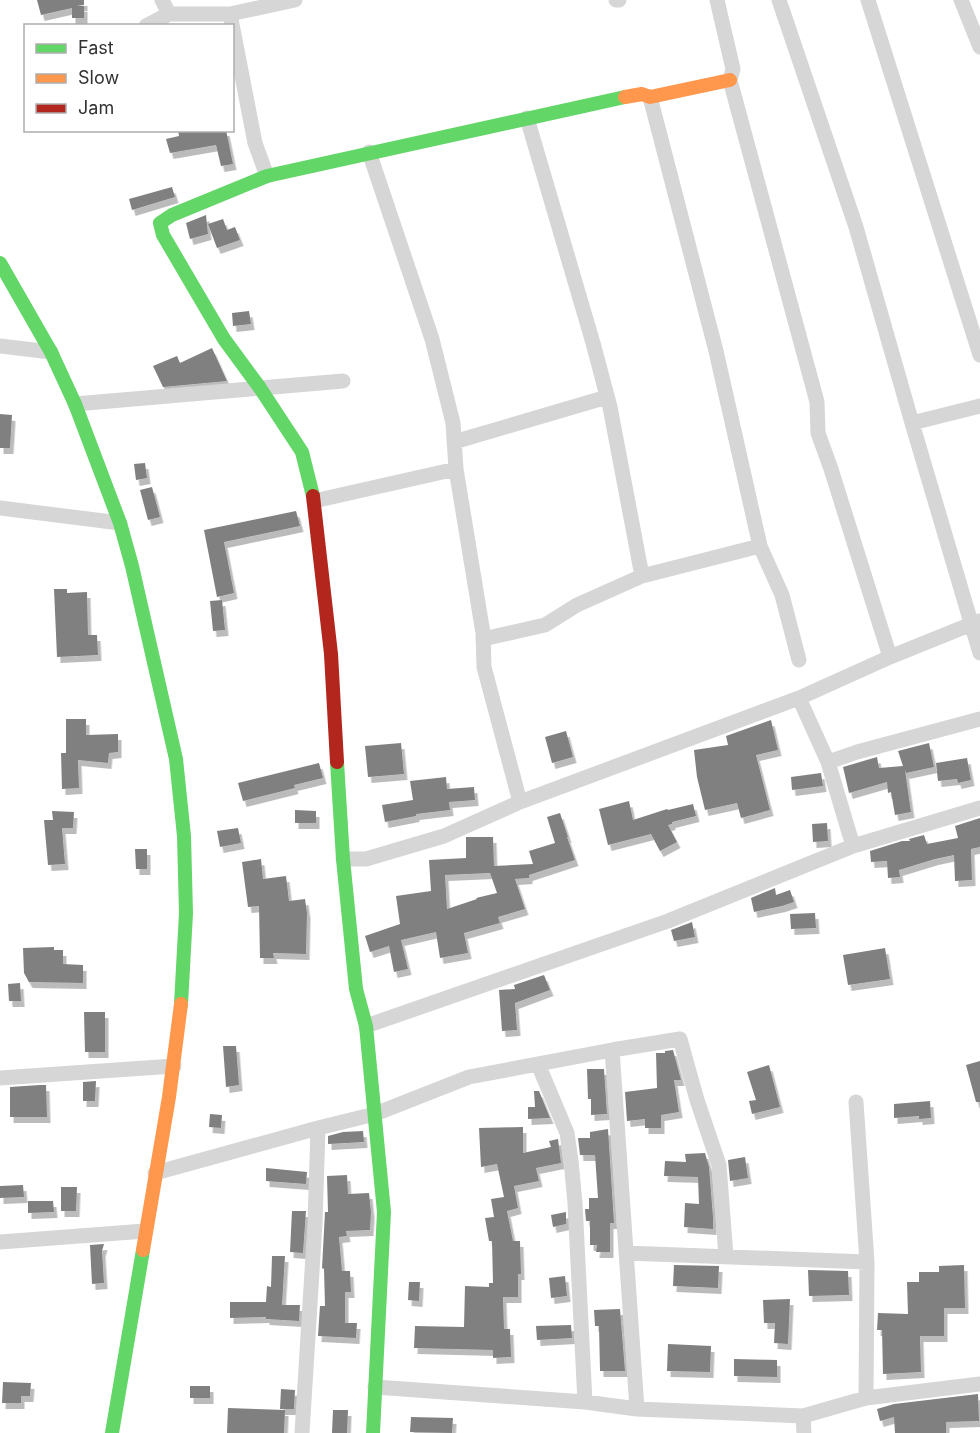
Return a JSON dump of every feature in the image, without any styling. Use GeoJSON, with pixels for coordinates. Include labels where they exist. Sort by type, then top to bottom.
{"type":"FeatureCollection","features":[{"type":"Feature","properties":{"kind":"street"},"geometry":{"type":"LineString","coordinates":[[148,24],[166,7],[230,14],[295,0]]}},
{"type":"Feature","properties":{"kind":"street"},"geometry":{"type":"LineString","coordinates":[[717,0],[733,69],[730,80],[817,402],[818,433],[890,657]]}},
{"type":"Feature","properties":{"kind":"street"},"geometry":{"type":"LineString","coordinates":[[779,0],[856,227],[912,423],[976,623],[980,653]]}},
{"type":"Feature","properties":{"kind":"street"},"geometry":{"type":"LineString","coordinates":[[868,0],[980,356]]}},
{"type":"Feature","properties":{"kind":"street"},"geometry":{"type":"LineString","coordinates":[[961,0],[980,47]]}},
{"type":"Feature","properties":{"kind":"street"},"geometry":{"type":"LineString","coordinates":[[230,14],[232,24]]}},
{"type":"Feature","properties":{"kind":"street"},"geometry":{"type":"LineString","coordinates":[[234,35],[255,143],[267,176]]}},
{"type":"Feature","properties":{"kind":"street"},"geometry":{"type":"LineString","coordinates":[[373,1433],[384,1212],[366,1026],[356,989],[343,859],[331,654],[314,501],[302,452],[224,339],[163,235],[160,223],[172,215],[267,176],[642,94],[650,97],[730,80]]}},
{"type":"Feature","properties":{"kind":"street"},"geometry":{"type":"LineString","coordinates":[[650,97],[716,351],[760,546],[782,595],[799,660]]}},
{"type":"Feature","properties":{"kind":"street"},"geometry":{"type":"LineString","coordinates":[[527,118],[607,397],[642,576]]}},
{"type":"Feature","properties":{"kind":"street"},"geometry":{"type":"LineString","coordinates":[[369,152],[432,339],[453,423],[456,469],[483,639],[484,667],[520,802]]}},
{"type":"Feature","properties":{"kind":"street"},"geometry":{"type":"LineString","coordinates":[[0,263],[51,352],[75,404],[120,523],[176,759],[184,836],[186,913],[183,988],[174,1066],[112,1433]]}},
{"type":"Feature","properties":{"kind":"street"},"geometry":{"type":"LineString","coordinates":[[0,346],[51,352]]}},
{"type":"Feature","properties":{"kind":"street"},"geometry":{"type":"LineString","coordinates":[[75,404],[343,381]]}},
{"type":"Feature","properties":{"kind":"street"},"geometry":{"type":"LineString","coordinates":[[454,442],[607,397]]}},
{"type":"Feature","properties":{"kind":"street"},"geometry":{"type":"LineString","coordinates":[[912,423],[980,406]]}},
{"type":"Feature","properties":{"kind":"street"},"geometry":{"type":"LineString","coordinates":[[314,501],[456,469]]}},
{"type":"Feature","properties":{"kind":"street"},"geometry":{"type":"LineString","coordinates":[[0,508],[120,523]]}},
{"type":"Feature","properties":{"kind":"street"},"geometry":{"type":"LineString","coordinates":[[483,639],[545,625],[577,605],[642,576],[760,546]]}},
{"type":"Feature","properties":{"kind":"street"},"geometry":{"type":"LineString","coordinates":[[343,859],[366,859],[444,836],[520,802],[799,698],[890,657],[976,623]]}},
{"type":"Feature","properties":{"kind":"street"},"geometry":{"type":"LineString","coordinates":[[799,698],[828,762],[854,846]]}},
{"type":"Feature","properties":{"kind":"street"},"geometry":{"type":"LineString","coordinates":[[828,762],[980,718]]}},
{"type":"Feature","properties":{"kind":"street"},"geometry":{"type":"LineString","coordinates":[[366,1026],[668,921],[854,846],[980,808]]}},
{"type":"Feature","properties":{"kind":"street"},"geometry":{"type":"LineString","coordinates":[[155,1173],[375,1114],[469,1077],[680,1039],[719,1165],[726,1256]]}},
{"type":"Feature","properties":{"kind":"street"},"geometry":{"type":"LineString","coordinates":[[612,1050],[637,1409]]}},
{"type":"Feature","properties":{"kind":"street"},"geometry":{"type":"LineString","coordinates":[[538,1064],[567,1133],[571,1161],[585,1402]]}},
{"type":"Feature","properties":{"kind":"street"},"geometry":{"type":"LineString","coordinates":[[0,1078],[174,1066]]}},
{"type":"Feature","properties":{"kind":"street"},"geometry":{"type":"LineString","coordinates":[[856,1102],[867,1262],[866,1398]]}},
{"type":"Feature","properties":{"kind":"street"},"geometry":{"type":"LineString","coordinates":[[302,1433],[315,1223],[318,1128]]}},
{"type":"Feature","properties":{"kind":"street"},"geometry":{"type":"LineString","coordinates":[[0,1242],[145,1231]]}},
{"type":"Feature","properties":{"kind":"street"},"geometry":{"type":"LineString","coordinates":[[626,1253],[867,1262]]}},
{"type":"Feature","properties":{"kind":"street"},"geometry":{"type":"LineString","coordinates":[[375,1387],[585,1402],[637,1409],[803,1416],[866,1398],[980,1384]]}},
{"type":"Feature","properties":{"kind":"street"},"geometry":{"type":"LineString","coordinates":[[803,1416],[804,1433]]}},
{"type":"Feature","properties":{"kind":"building"},"geometry":{"type":"Polygon","coordinates":[[[37,0],[84,0],[84,5],[77,6],[84,6],[84,18],[72,18],[72,8],[41,15],[37,0]]]}},
{"type":"Feature","properties":{"kind":"building"},"geometry":{"type":"Polygon","coordinates":[[[178,132],[226,132],[233,164],[221,166],[216,145],[170,153],[166,139],[179,136],[178,132]]]}},
{"type":"Feature","properties":{"kind":"building"},"geometry":{"type":"Polygon","coordinates":[[[172,187],[175,197],[132,210],[129,199],[172,187]]]}},
{"type":"Feature","properties":{"kind":"building"},"geometry":{"type":"Polygon","coordinates":[[[206,215],[208,234],[190,239],[186,223],[206,215]]]}},
{"type":"Feature","properties":{"kind":"building"},"geometry":{"type":"Polygon","coordinates":[[[223,219],[227,230],[235,227],[240,240],[217,248],[208,224],[223,219]]]}},
{"type":"Feature","properties":{"kind":"building"},"geometry":{"type":"Polygon","coordinates":[[[249,311],[251,324],[233,326],[232,313],[249,311]]]}},
{"type":"Feature","properties":{"kind":"building"},"geometry":{"type":"Polygon","coordinates":[[[212,348],[227,381],[163,387],[153,366],[177,356],[180,363],[212,348]]]}},
{"type":"Feature","properties":{"kind":"building"},"geometry":{"type":"Polygon","coordinates":[[[0,414],[12,415],[10,448],[0,448],[0,414]]]}},
{"type":"Feature","properties":{"kind":"building"},"geometry":{"type":"Polygon","coordinates":[[[145,463],[147,478],[136,480],[134,464],[145,463]]]}},
{"type":"Feature","properties":{"kind":"building"},"geometry":{"type":"Polygon","coordinates":[[[152,487],[160,517],[148,520],[140,490],[152,487]]]}},
{"type":"Feature","properties":{"kind":"building"},"geometry":{"type":"Polygon","coordinates":[[[296,511],[300,526],[224,542],[234,593],[217,597],[204,530],[296,511]]]}},
{"type":"Feature","properties":{"kind":"building"},"geometry":{"type":"Polygon","coordinates":[[[54,589],[67,589],[67,593],[87,592],[88,635],[97,635],[98,655],[57,657],[54,589]]]}},
{"type":"Feature","properties":{"kind":"building"},"geometry":{"type":"Polygon","coordinates":[[[222,600],[225,630],[213,631],[210,601],[222,600]]]}},
{"type":"Feature","properties":{"kind":"building"},"geometry":{"type":"Polygon","coordinates":[[[66,719],[86,719],[86,735],[118,734],[118,752],[109,753],[108,763],[78,760],[79,788],[62,789],[61,753],[66,753],[66,719]]]}},
{"type":"Feature","properties":{"kind":"building"},"geometry":{"type":"Polygon","coordinates":[[[771,720],[778,750],[756,755],[770,810],[741,818],[737,803],[705,810],[697,777],[694,750],[728,745],[726,736],[771,720]]]}},
{"type":"Feature","properties":{"kind":"building"},"geometry":{"type":"Polygon","coordinates":[[[566,731],[573,757],[552,763],[545,737],[566,731]]]}},
{"type":"Feature","properties":{"kind":"building"},"geometry":{"type":"Polygon","coordinates":[[[401,743],[404,774],[368,777],[365,746],[401,743]]]}},
{"type":"Feature","properties":{"kind":"building"},"geometry":{"type":"Polygon","coordinates":[[[929,743],[934,767],[906,773],[905,770],[911,812],[895,815],[887,782],[849,793],[843,767],[877,757],[879,768],[903,766],[898,751],[929,743]]]}},
{"type":"Feature","properties":{"kind":"building"},"geometry":{"type":"Polygon","coordinates":[[[967,758],[971,780],[958,783],[957,779],[938,781],[936,763],[967,758]]]}},
{"type":"Feature","properties":{"kind":"building"},"geometry":{"type":"Polygon","coordinates":[[[319,763],[323,778],[294,785],[295,788],[243,801],[238,783],[319,763]]]}},
{"type":"Feature","properties":{"kind":"building"},"geometry":{"type":"Polygon","coordinates":[[[821,773],[823,786],[792,790],[791,777],[821,773]]]}},
{"type":"Feature","properties":{"kind":"building"},"geometry":{"type":"Polygon","coordinates":[[[446,777],[447,789],[474,787],[475,800],[449,802],[450,810],[416,814],[416,816],[385,822],[382,805],[413,800],[410,781],[446,777]]]}},
{"type":"Feature","properties":{"kind":"building"},"geometry":{"type":"Polygon","coordinates":[[[629,801],[633,820],[667,809],[693,804],[696,816],[668,825],[677,842],[660,851],[651,834],[608,845],[599,809],[629,801]]]}},
{"type":"Feature","properties":{"kind":"building"},"geometry":{"type":"Polygon","coordinates":[[[295,810],[316,811],[316,823],[295,823],[295,810]]]}},
{"type":"Feature","properties":{"kind":"building"},"geometry":{"type":"Polygon","coordinates":[[[52,811],[74,812],[73,828],[62,828],[65,864],[48,865],[44,820],[53,820],[52,811]]]}},
{"type":"Feature","properties":{"kind":"building"},"geometry":{"type":"Polygon","coordinates":[[[560,813],[575,860],[529,875],[529,878],[515,879],[525,909],[498,917],[500,923],[464,933],[468,953],[440,958],[436,932],[401,940],[408,969],[394,972],[389,946],[370,952],[365,936],[400,924],[396,896],[431,891],[429,860],[466,858],[466,837],[493,837],[494,866],[533,864],[529,851],[555,843],[547,817],[560,813]],[[490,873],[445,875],[447,909],[497,893],[490,873]]]}},
{"type":"Feature","properties":{"kind":"building"},"geometry":{"type":"Polygon","coordinates":[[[980,818],[980,847],[971,849],[972,880],[955,881],[954,855],[899,870],[900,877],[888,878],[887,861],[871,862],[870,851],[924,835],[927,844],[958,838],[955,826],[980,818]]]}},
{"type":"Feature","properties":{"kind":"building"},"geometry":{"type":"Polygon","coordinates":[[[827,823],[828,841],[813,842],[812,824],[827,823]]]}},
{"type":"Feature","properties":{"kind":"building"},"geometry":{"type":"Polygon","coordinates":[[[238,828],[241,843],[220,847],[217,831],[238,828]]]}},
{"type":"Feature","properties":{"kind":"building"},"geometry":{"type":"Polygon","coordinates":[[[135,849],[147,849],[147,869],[136,869],[135,849]]]}},
{"type":"Feature","properties":{"kind":"building"},"geometry":{"type":"Polygon","coordinates":[[[261,859],[263,879],[286,876],[289,901],[305,899],[306,954],[273,953],[274,958],[260,958],[259,906],[248,907],[242,862],[261,859]]]}},
{"type":"Feature","properties":{"kind":"building"},"geometry":{"type":"Polygon","coordinates":[[[775,888],[776,895],[790,890],[794,902],[754,912],[751,898],[775,888]]]}},
{"type":"Feature","properties":{"kind":"building"},"geometry":{"type":"Polygon","coordinates":[[[815,913],[816,928],[791,929],[790,914],[815,913]]]}},
{"type":"Feature","properties":{"kind":"building"},"geometry":{"type":"Polygon","coordinates":[[[692,922],[695,937],[674,941],[671,930],[692,922]]]}},
{"type":"Feature","properties":{"kind":"building"},"geometry":{"type":"Polygon","coordinates":[[[54,947],[54,950],[63,950],[63,964],[83,965],[83,983],[29,982],[24,973],[23,948],[54,947]]]}},
{"type":"Feature","properties":{"kind":"building"},"geometry":{"type":"Polygon","coordinates":[[[885,948],[890,979],[848,985],[843,955],[885,948]]]}},
{"type":"Feature","properties":{"kind":"building"},"geometry":{"type":"Polygon","coordinates":[[[544,975],[550,990],[515,1003],[517,1030],[502,1031],[499,990],[515,989],[514,985],[544,975]]]}},
{"type":"Feature","properties":{"kind":"building"},"geometry":{"type":"Polygon","coordinates":[[[20,983],[21,1001],[9,1001],[8,984],[20,983]]]}},
{"type":"Feature","properties":{"kind":"building"},"geometry":{"type":"Polygon","coordinates":[[[84,1012],[105,1012],[105,1052],[85,1052],[84,1012]]]}},
{"type":"Feature","properties":{"kind":"building"},"geometry":{"type":"Polygon","coordinates":[[[223,1046],[236,1046],[239,1085],[226,1087],[223,1046]]]}},
{"type":"Feature","properties":{"kind":"building"},"geometry":{"type":"Polygon","coordinates":[[[673,1050],[681,1080],[674,1080],[679,1112],[661,1115],[661,1128],[645,1128],[645,1119],[627,1121],[625,1092],[657,1088],[656,1053],[673,1050]]]}},
{"type":"Feature","properties":{"kind":"building"},"geometry":{"type":"Polygon","coordinates":[[[980,1061],[980,1102],[976,1102],[966,1065],[980,1061]]]}},
{"type":"Feature","properties":{"kind":"building"},"geometry":{"type":"Polygon","coordinates":[[[769,1065],[780,1107],[752,1114],[749,1101],[756,1100],[747,1072],[769,1065]]]}},
{"type":"Feature","properties":{"kind":"building"},"geometry":{"type":"Polygon","coordinates":[[[587,1069],[604,1069],[607,1114],[591,1115],[587,1069]]]}},
{"type":"Feature","properties":{"kind":"building"},"geometry":{"type":"Polygon","coordinates":[[[96,1081],[95,1101],[83,1101],[83,1082],[96,1081]]]}},
{"type":"Feature","properties":{"kind":"building"},"geometry":{"type":"Polygon","coordinates":[[[46,1085],[47,1117],[10,1117],[10,1087],[46,1085]]]}},
{"type":"Feature","properties":{"kind":"building"},"geometry":{"type":"Polygon","coordinates":[[[534,1091],[539,1091],[550,1118],[528,1119],[528,1107],[535,1107],[534,1091]]]}},
{"type":"Feature","properties":{"kind":"building"},"geometry":{"type":"Polygon","coordinates":[[[930,1101],[931,1118],[919,1119],[919,1116],[894,1118],[894,1104],[930,1101]]]}},
{"type":"Feature","properties":{"kind":"building"},"geometry":{"type":"Polygon","coordinates":[[[210,1114],[222,1115],[221,1128],[209,1127],[210,1114]]]}},
{"type":"Feature","properties":{"kind":"building"},"geometry":{"type":"Polygon","coordinates":[[[523,1127],[523,1153],[551,1147],[549,1141],[558,1139],[561,1163],[536,1168],[539,1181],[514,1186],[518,1208],[507,1211],[513,1241],[520,1241],[521,1274],[518,1274],[518,1297],[503,1297],[504,1329],[510,1329],[511,1357],[493,1358],[493,1350],[414,1348],[415,1326],[464,1327],[465,1286],[489,1287],[489,1283],[493,1283],[492,1241],[489,1241],[485,1218],[494,1217],[491,1199],[504,1197],[497,1164],[481,1167],[479,1128],[523,1127]]]}},
{"type":"Feature","properties":{"kind":"building"},"geometry":{"type":"Polygon","coordinates":[[[608,1129],[614,1223],[610,1223],[610,1252],[596,1252],[597,1245],[590,1245],[590,1221],[586,1221],[585,1209],[589,1209],[589,1198],[598,1198],[595,1155],[580,1155],[578,1138],[590,1138],[590,1132],[608,1129]]]}},
{"type":"Feature","properties":{"kind":"building"},"geometry":{"type":"Polygon","coordinates":[[[363,1131],[364,1142],[328,1144],[328,1136],[343,1132],[363,1131]]]}},
{"type":"Feature","properties":{"kind":"building"},"geometry":{"type":"Polygon","coordinates":[[[705,1153],[709,1167],[713,1229],[684,1227],[685,1203],[699,1204],[698,1177],[664,1176],[665,1161],[686,1162],[685,1154],[705,1153]]]}},
{"type":"Feature","properties":{"kind":"building"},"geometry":{"type":"Polygon","coordinates":[[[745,1157],[748,1178],[730,1181],[728,1160],[745,1157]]]}},
{"type":"Feature","properties":{"kind":"building"},"geometry":{"type":"Polygon","coordinates":[[[266,1168],[307,1172],[306,1184],[266,1181],[266,1168]]]}},
{"type":"Feature","properties":{"kind":"building"},"geometry":{"type":"Polygon","coordinates":[[[347,1175],[348,1194],[369,1193],[371,1212],[370,1230],[346,1231],[347,1236],[339,1237],[342,1271],[350,1271],[351,1292],[345,1292],[345,1323],[357,1323],[356,1338],[318,1336],[320,1306],[325,1306],[324,1269],[322,1268],[325,1212],[328,1212],[327,1176],[347,1175]]]}},
{"type":"Feature","properties":{"kind":"building"},"geometry":{"type":"Polygon","coordinates":[[[23,1185],[24,1197],[0,1198],[0,1186],[23,1185]]]}},
{"type":"Feature","properties":{"kind":"building"},"geometry":{"type":"Polygon","coordinates":[[[61,1187],[77,1187],[76,1211],[61,1211],[61,1187]]]}},
{"type":"Feature","properties":{"kind":"building"},"geometry":{"type":"Polygon","coordinates":[[[28,1201],[53,1201],[54,1212],[28,1213],[28,1201]]]}},
{"type":"Feature","properties":{"kind":"building"},"geometry":{"type":"Polygon","coordinates":[[[292,1211],[306,1211],[303,1253],[290,1252],[292,1211]]]}},
{"type":"Feature","properties":{"kind":"building"},"geometry":{"type":"Polygon","coordinates":[[[566,1212],[566,1224],[553,1227],[551,1215],[566,1212]]]}},
{"type":"Feature","properties":{"kind":"building"},"geometry":{"type":"Polygon","coordinates":[[[104,1244],[102,1251],[104,1283],[92,1284],[90,1245],[104,1244]]]}},
{"type":"Feature","properties":{"kind":"building"},"geometry":{"type":"Polygon","coordinates":[[[272,1256],[285,1256],[282,1305],[300,1305],[299,1321],[266,1319],[266,1317],[230,1318],[230,1302],[266,1302],[267,1286],[271,1287],[272,1256]]]}},
{"type":"Feature","properties":{"kind":"building"},"geometry":{"type":"Polygon","coordinates":[[[674,1265],[719,1266],[718,1288],[673,1286],[674,1265]]]}},
{"type":"Feature","properties":{"kind":"building"},"geometry":{"type":"Polygon","coordinates":[[[964,1265],[965,1308],[944,1308],[944,1336],[920,1336],[921,1372],[883,1374],[882,1330],[877,1330],[878,1313],[908,1314],[907,1282],[919,1282],[919,1272],[939,1272],[939,1266],[964,1265]]]}},
{"type":"Feature","properties":{"kind":"building"},"geometry":{"type":"Polygon","coordinates":[[[808,1270],[848,1271],[849,1295],[809,1296],[808,1270]]]}},
{"type":"Feature","properties":{"kind":"building"},"geometry":{"type":"Polygon","coordinates":[[[565,1276],[567,1296],[551,1298],[549,1278],[565,1276]]]}},
{"type":"Feature","properties":{"kind":"building"},"geometry":{"type":"Polygon","coordinates":[[[409,1282],[420,1282],[419,1301],[408,1300],[409,1282]]]}},
{"type":"Feature","properties":{"kind":"building"},"geometry":{"type":"Polygon","coordinates":[[[790,1299],[788,1344],[774,1343],[775,1323],[764,1323],[763,1300],[790,1299]]]}},
{"type":"Feature","properties":{"kind":"building"},"geometry":{"type":"Polygon","coordinates":[[[620,1309],[625,1371],[600,1371],[599,1326],[595,1326],[594,1310],[620,1309]]]}},
{"type":"Feature","properties":{"kind":"building"},"geometry":{"type":"Polygon","coordinates":[[[571,1325],[572,1338],[537,1340],[536,1326],[571,1325]]]}},
{"type":"Feature","properties":{"kind":"building"},"geometry":{"type":"Polygon","coordinates":[[[668,1344],[711,1346],[710,1372],[667,1371],[668,1344]]]}},
{"type":"Feature","properties":{"kind":"building"},"geometry":{"type":"Polygon","coordinates":[[[734,1359],[777,1360],[777,1377],[734,1376],[734,1359]]]}},
{"type":"Feature","properties":{"kind":"building"},"geometry":{"type":"Polygon","coordinates":[[[3,1382],[31,1383],[30,1396],[21,1396],[21,1403],[2,1403],[3,1382]]]}},
{"type":"Feature","properties":{"kind":"building"},"geometry":{"type":"Polygon","coordinates":[[[190,1386],[210,1386],[210,1398],[190,1398],[190,1386]]]}},
{"type":"Feature","properties":{"kind":"building"},"geometry":{"type":"Polygon","coordinates":[[[281,1389],[295,1390],[294,1409],[280,1409],[281,1389]]]}},
{"type":"Feature","properties":{"kind":"building"},"geometry":{"type":"Polygon","coordinates":[[[978,1394],[979,1421],[946,1422],[946,1433],[895,1433],[894,1417],[880,1421],[877,1409],[894,1404],[978,1394]]]}},
{"type":"Feature","properties":{"kind":"building"},"geometry":{"type":"Polygon","coordinates":[[[228,1408],[285,1410],[284,1433],[227,1433],[228,1408]]]}},
{"type":"Feature","properties":{"kind":"building"},"geometry":{"type":"Polygon","coordinates":[[[333,1410],[348,1410],[347,1433],[332,1433],[333,1410]]]}},
{"type":"Feature","properties":{"kind":"building"},"geometry":{"type":"Polygon","coordinates":[[[411,1417],[453,1418],[452,1433],[410,1432],[411,1417]]]}},
{"type":"Feature","properties":{"kind":"traffic: fast"},"geometry":{"type":"LineString","coordinates":[[313,496],[302,452],[224,339],[163,235],[160,223],[172,215],[267,176],[625,97]]}},
{"type":"Feature","properties":{"kind":"traffic: fast"},"geometry":{"type":"LineString","coordinates":[[0,263],[51,352],[75,404],[120,523],[132,566],[176,759],[184,836],[186,913],[181,1004]]}},
{"type":"Feature","properties":{"kind":"traffic: fast"},"geometry":{"type":"LineString","coordinates":[[337,762],[343,859],[356,989],[366,1026],[384,1212],[373,1433]]}},
{"type":"Feature","properties":{"kind":"traffic: fast"},"geometry":{"type":"LineString","coordinates":[[112,1433],[143,1250]]}},
{"type":"Feature","properties":{"kind":"traffic: slow"},"geometry":{"type":"LineString","coordinates":[[625,97],[642,94],[650,97],[730,80]]}},
{"type":"Feature","properties":{"kind":"traffic: slow"},"geometry":{"type":"LineString","coordinates":[[143,1250],[169,1097],[181,1004]]}},
{"type":"Feature","properties":{"kind":"traffic: jam"},"geometry":{"type":"LineString","coordinates":[[313,496],[331,654],[337,762]]}}]}
